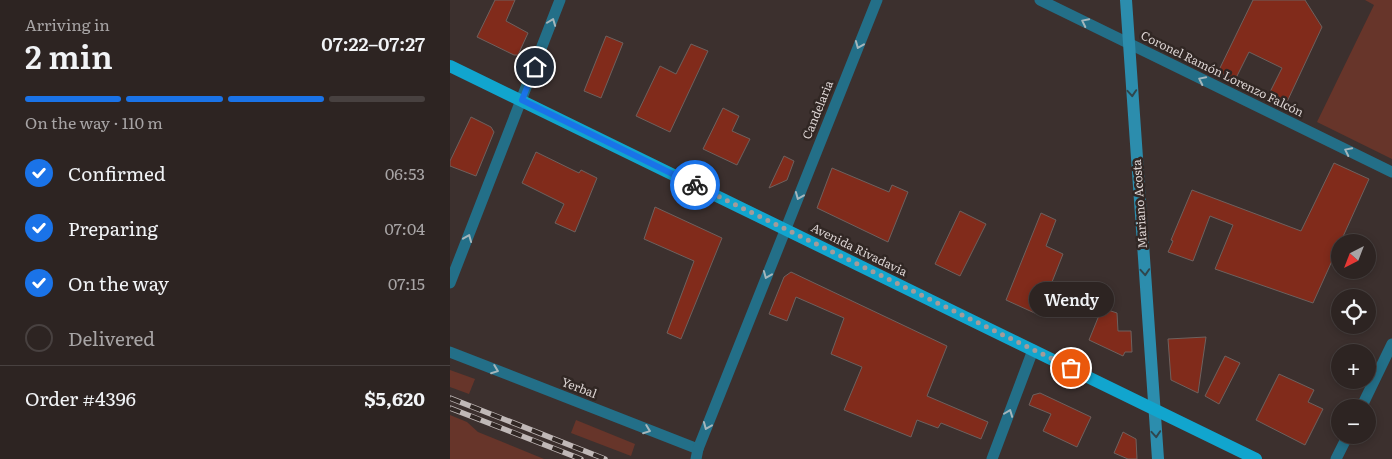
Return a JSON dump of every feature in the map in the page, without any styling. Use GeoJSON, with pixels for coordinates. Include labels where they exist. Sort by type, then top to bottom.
{"type":"FeatureCollection","features":[{"type":"Feature","properties":{"kind":"main road","name":"Avenida Rivadavia"},"geometry":{"type":"LineString","coordinates":[[450,66],[1256,459]]}},
{"type":"Feature","properties":{"kind":"street"},"geometry":{"type":"LineString","coordinates":[[450,283],[560,0]]}},
{"type":"Feature","properties":{"kind":"street","name":"Candelaria"},"geometry":{"type":"LineString","coordinates":[[697,454],[877,0]]}},
{"type":"Feature","properties":{"kind":"street","name":"Coronel Ramón Lorenzo Falcón"},"geometry":{"type":"LineString","coordinates":[[1040,0],[1392,172]]}},
{"type":"Feature","properties":{"kind":"street","name":"Mariano Acosta"},"geometry":{"type":"LineString","coordinates":[[1126,0],[1158,459]]}},
{"type":"Feature","properties":{"kind":"street"},"geometry":{"type":"LineString","coordinates":[[1365,399],[1392,344]]}},
{"type":"Feature","properties":{"kind":"street"},"geometry":{"type":"LineString","coordinates":[[992,459],[1033,350]]}},
{"type":"Feature","properties":{"kind":"street","name":"Yerbal"},"geometry":{"type":"LineString","coordinates":[[450,352],[697,454]]}},
{"type":"Feature","properties":{"kind":"street"},"geometry":{"type":"LineString","coordinates":[[1336,459],[1344,444]]}},
{"type":"Feature","properties":{"kind":"shaded area"},"geometry":{"type":"Polygon","coordinates":[[[1365,0],[1392,0],[1392,159],[1317,122],[1374,5],[1365,0]]]}},
{"type":"Feature","properties":{"kind":"shaded area"},"geometry":{"type":"Polygon","coordinates":[[[450,370],[475,379],[469,394],[450,387],[450,370]]]}},
{"type":"Feature","properties":{"kind":"shaded area"},"geometry":{"type":"Polygon","coordinates":[[[450,415],[467,422],[478,432],[544,459],[450,459],[450,415]]]}},
{"type":"Feature","properties":{"kind":"shaded area"},"geometry":{"type":"Polygon","coordinates":[[[576,420],[635,444],[631,456],[571,433],[576,420]]]}},
{"type":"Feature","properties":{"kind":"building"},"geometry":{"type":"Polygon","coordinates":[[[495,0],[515,0],[506,21],[528,33],[518,55],[514,55],[477,37],[495,0]]]}},
{"type":"Feature","properties":{"kind":"building"},"geometry":{"type":"Polygon","coordinates":[[[1253,0],[1305,0],[1322,27],[1286,104],[1268,96],[1282,68],[1249,52],[1235,80],[1218,72],[1253,0]]]}},
{"type":"Feature","properties":{"kind":"building"},"geometry":{"type":"Polygon","coordinates":[[[606,36],[623,43],[601,98],[584,91],[606,36]]]}},
{"type":"Feature","properties":{"kind":"building"},"geometry":{"type":"Polygon","coordinates":[[[691,44],[708,51],[670,132],[636,116],[660,66],[676,74],[691,44]]]}},
{"type":"Feature","properties":{"kind":"building"},"geometry":{"type":"Polygon","coordinates":[[[723,108],[739,116],[732,131],[750,139],[737,165],[703,149],[723,108]]]}},
{"type":"Feature","properties":{"kind":"building"},"geometry":{"type":"Polygon","coordinates":[[[471,117],[491,127],[494,132],[476,176],[450,166],[450,161],[471,117]]]}},
{"type":"Feature","properties":{"kind":"building"},"geometry":{"type":"Polygon","coordinates":[[[536,152],[579,173],[581,170],[597,178],[575,232],[555,223],[564,204],[522,183],[536,152]]]}},
{"type":"Feature","properties":{"kind":"building"},"geometry":{"type":"Polygon","coordinates":[[[784,156],[794,161],[787,180],[769,188],[784,156]]]}},
{"type":"Feature","properties":{"kind":"building"},"geometry":{"type":"Polygon","coordinates":[[[1334,163],[1369,179],[1344,234],[1331,234],[1331,263],[1313,303],[1215,269],[1233,225],[1210,216],[1193,261],[1168,252],[1173,241],[1171,240],[1192,190],[1301,231],[1334,163]]]}},
{"type":"Feature","properties":{"kind":"building"},"geometry":{"type":"Polygon","coordinates":[[[832,168],[889,192],[892,185],[908,192],[888,242],[817,208],[832,168]]]}},
{"type":"Feature","properties":{"kind":"building"},"geometry":{"type":"Polygon","coordinates":[[[655,207],[722,238],[681,339],[667,333],[694,261],[644,239],[655,207]]]}},
{"type":"Feature","properties":{"kind":"building"},"geometry":{"type":"Polygon","coordinates":[[[960,211],[986,224],[960,276],[935,264],[960,211]]]}},
{"type":"Feature","properties":{"kind":"building"},"geometry":{"type":"Polygon","coordinates":[[[1041,213],[1056,220],[1046,246],[1063,254],[1039,315],[1006,300],[1041,213]]]}},
{"type":"Feature","properties":{"kind":"building"},"geometry":{"type":"Polygon","coordinates":[[[791,272],[947,346],[927,396],[988,422],[981,439],[941,423],[938,428],[917,420],[911,437],[844,410],[862,367],[831,354],[844,318],[796,297],[787,321],[769,314],[784,277],[791,272]]]}},
{"type":"Feature","properties":{"kind":"building"},"geometry":{"type":"Polygon","coordinates":[[[1102,308],[1117,313],[1118,331],[1131,331],[1132,352],[1125,352],[1123,356],[1089,340],[1102,308]]]}},
{"type":"Feature","properties":{"kind":"building"},"geometry":{"type":"Polygon","coordinates":[[[1206,337],[1198,393],[1171,380],[1168,339],[1206,337]]]}},
{"type":"Feature","properties":{"kind":"building"},"geometry":{"type":"Polygon","coordinates":[[[1225,356],[1240,363],[1219,404],[1205,396],[1225,356]]]}},
{"type":"Feature","properties":{"kind":"building"},"geometry":{"type":"Polygon","coordinates":[[[1279,374],[1314,390],[1308,402],[1323,409],[1305,445],[1256,420],[1279,374]]]}},
{"type":"Feature","properties":{"kind":"building"},"geometry":{"type":"Polygon","coordinates":[[[1040,393],[1091,417],[1077,447],[1043,431],[1051,414],[1029,405],[1033,395],[1040,393]]]}},
{"type":"Feature","properties":{"kind":"building"},"geometry":{"type":"Polygon","coordinates":[[[1123,432],[1136,439],[1137,459],[1128,459],[1114,453],[1123,432]]]}},
{"type":"Feature","properties":{"kind":"railway"},"geometry":{"type":"LineString","coordinates":[[450,398],[605,459]]}},
{"type":"Feature","properties":{"kind":"railway"},"geometry":{"type":"LineString","coordinates":[[450,408],[581,459]]}},
{"type":"Feature","properties":{"kind":"way so far"},"geometry":{"type":"LineString","coordinates":[[695,185],[1071,368]]}},
{"type":"Feature","properties":{"kind":"place","name":"Wendy"},"geometry":{"type":"Point","coordinates":[1071,368]}},
{"type":"Feature","properties":{"kind":"route"},"geometry":{"type":"LineString","coordinates":[[535,67],[522,100],[695,185]]}}]}
